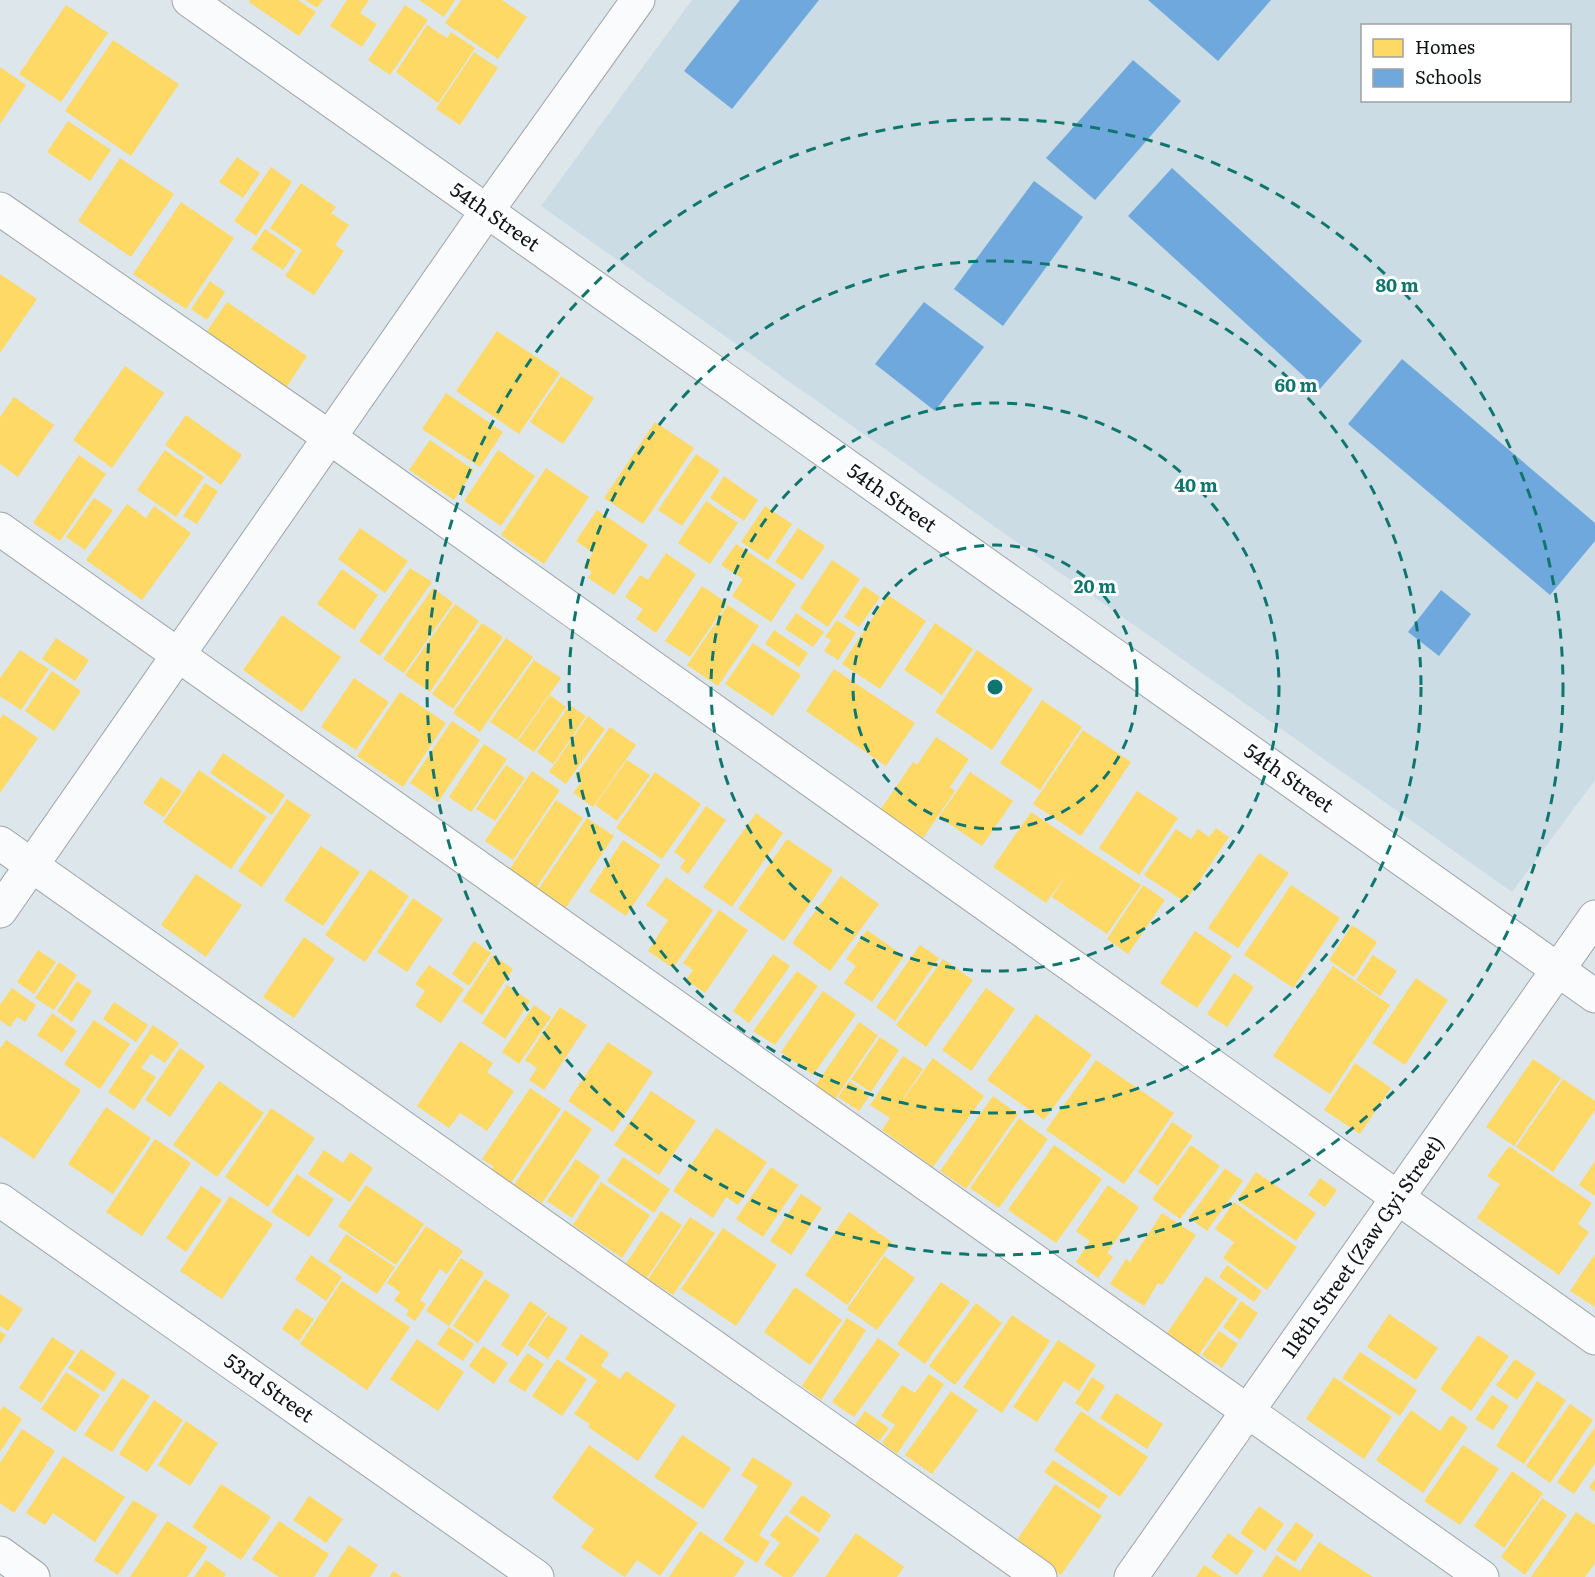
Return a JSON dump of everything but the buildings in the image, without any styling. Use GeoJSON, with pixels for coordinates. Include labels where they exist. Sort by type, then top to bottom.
{"type":"FeatureCollection","features":[{"type":"Feature","properties":{"kind":"street","name":"54th Street"},"geometry":{"type":"LineString","coordinates":[[189,0],[1595,996]]}},
{"type":"Feature","properties":{"kind":"street"},"geometry":{"type":"LineString","coordinates":[[0,911],[487,211],[638,0]]}},
{"type":"Feature","properties":{"kind":"street"},"geometry":{"type":"LineString","coordinates":[[0,209],[329,437],[1595,1338]]}},
{"type":"Feature","properties":{"kind":"street"},"geometry":{"type":"LineString","coordinates":[[0,529],[1482,1577]]}},
{"type":"Feature","properties":{"kind":"street"},"geometry":{"type":"LineString","coordinates":[[0,843],[1040,1577]]}},
{"type":"Feature","properties":{"kind":"street","name":"118th Street (Zaw Gyi Street)"},"geometry":{"type":"LineString","coordinates":[[1131,1577],[1595,917]]}},
{"type":"Feature","properties":{"kind":"street","name":"53rd Street"},"geometry":{"type":"LineString","coordinates":[[0,1200],[537,1577]]}},
{"type":"Feature","properties":{"kind":"street"},"geometry":{"type":"LineString","coordinates":[[0,1553],[33,1577]]}},
{"type":"Feature","properties":{"kind":"shaded area"},"geometry":{"type":"Polygon","coordinates":[[[692,0],[1595,0],[1595,780],[1512,892],[541,206],[692,0]]]}}]}
